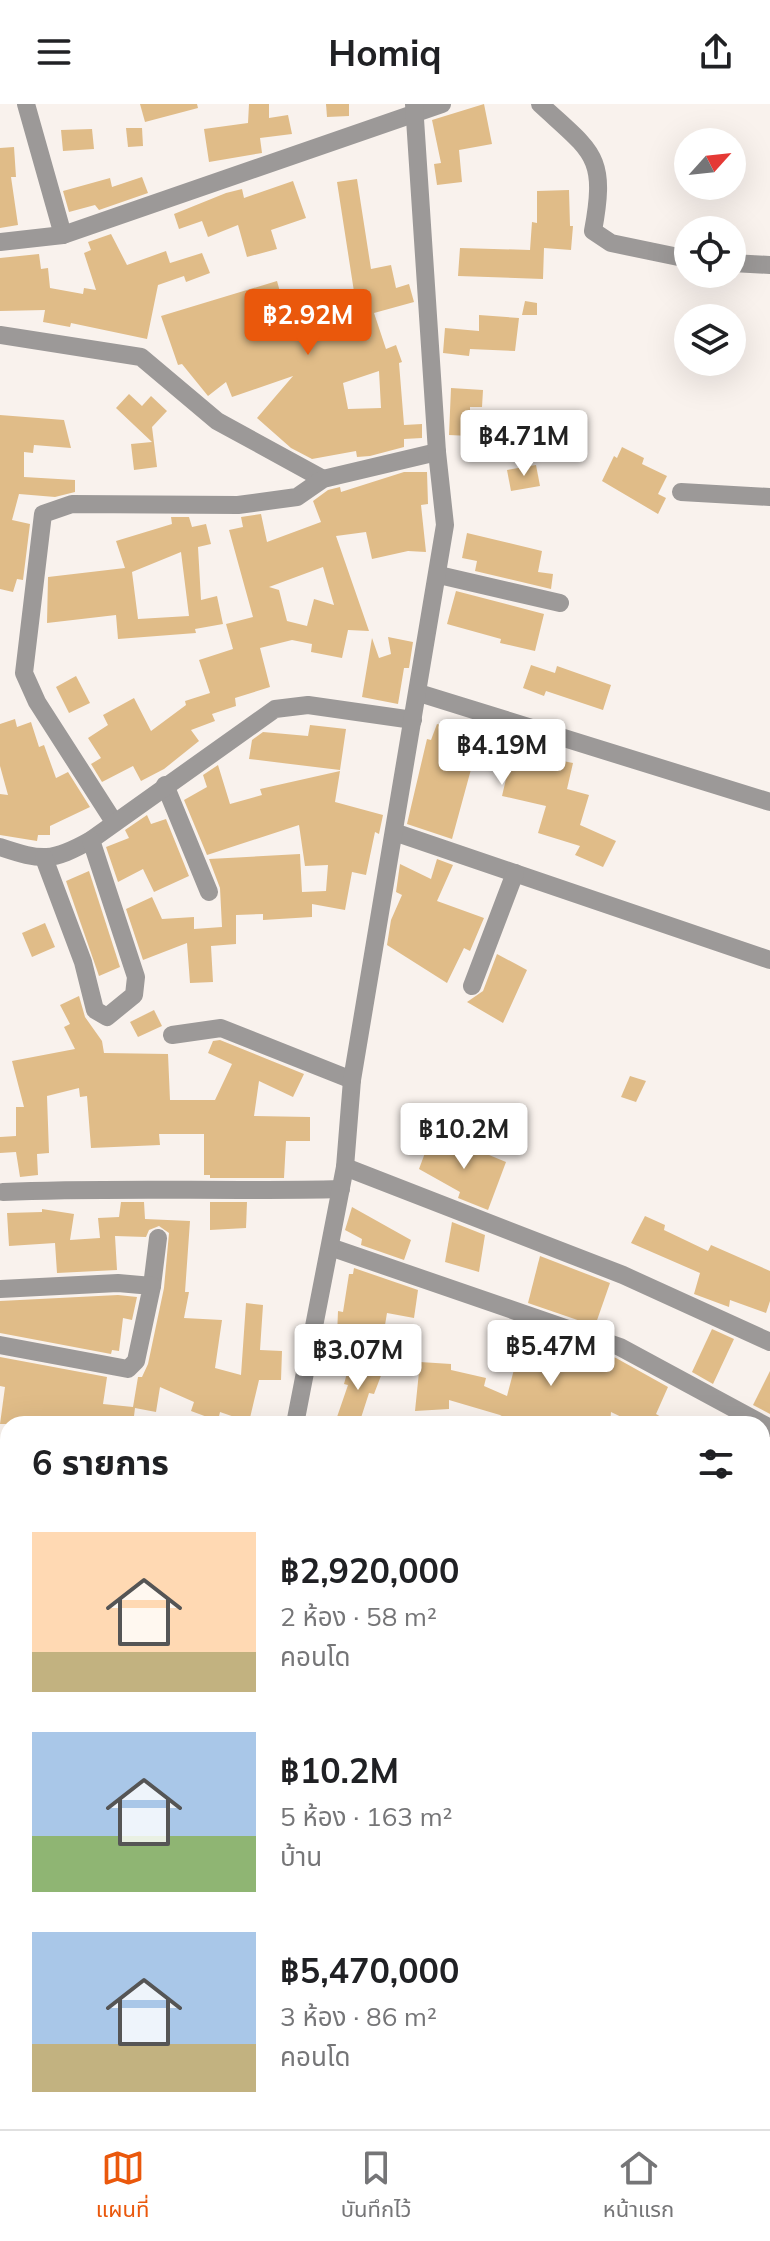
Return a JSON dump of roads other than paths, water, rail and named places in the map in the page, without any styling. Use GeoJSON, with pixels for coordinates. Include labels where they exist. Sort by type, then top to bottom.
{"type":"FeatureCollection","features":[{"type":"Feature","properties":{"kind":"street"},"geometry":{"type":"LineString","coordinates":[[26,104],[63,235]]}},
{"type":"Feature","properties":{"kind":"street"},"geometry":{"type":"LineString","coordinates":[[0,242],[63,235],[414,107],[442,104]]}},
{"type":"Feature","properties":{"kind":"street"},"geometry":{"type":"LineString","coordinates":[[540,104],[590,150],[601,188],[593,231],[611,243],[674,256]]}},
{"type":"Feature","properties":{"kind":"street"},"geometry":{"type":"LineString","coordinates":[[297,1416],[345,1167],[352,1080],[445,525],[437,452],[414,107]]}},
{"type":"Feature","properties":{"kind":"street"},"geometry":{"type":"LineString","coordinates":[[746,264],[770,265]]}},
{"type":"Feature","properties":{"kind":"street"},"geometry":{"type":"LineString","coordinates":[[0,335],[141,357],[217,421],[323,479]]}},
{"type":"Feature","properties":{"kind":"street"},"geometry":{"type":"LineString","coordinates":[[114,822],[37,702],[24,673],[43,514],[72,504],[238,505],[297,497],[323,479],[437,452]]}},
{"type":"Feature","properties":{"kind":"street"},"geometry":{"type":"LineString","coordinates":[[681,492],[770,497]]}},
{"type":"Feature","properties":{"kind":"street"},"geometry":{"type":"LineString","coordinates":[[439,575],[560,603]]}},
{"type":"Feature","properties":{"kind":"street"},"geometry":{"type":"LineString","coordinates":[[419,693],[770,802]]}},
{"type":"Feature","properties":{"kind":"street"},"geometry":{"type":"LineString","coordinates":[[0,847],[44,858],[61,857],[91,840],[275,709],[308,705],[413,720]]}},
{"type":"Feature","properties":{"kind":"street"},"geometry":{"type":"LineString","coordinates":[[165,785],[209,892]]}},
{"type":"Feature","properties":{"kind":"street"},"geometry":{"type":"LineString","coordinates":[[394,832],[770,960]]}},
{"type":"Feature","properties":{"kind":"street"},"geometry":{"type":"LineString","coordinates":[[44,858],[83,962],[95,1010],[107,1017],[134,995],[136,977],[91,840]]}},
{"type":"Feature","properties":{"kind":"street"},"geometry":{"type":"LineString","coordinates":[[472,986],[515,873]]}},
{"type":"Feature","properties":{"kind":"street"},"geometry":{"type":"LineString","coordinates":[[172,1035],[221,1028],[352,1080]]}},
{"type":"Feature","properties":{"kind":"street"},"geometry":{"type":"LineString","coordinates":[[345,1167],[623,1275],[770,1342]]}},
{"type":"Feature","properties":{"kind":"street"},"geometry":{"type":"LineString","coordinates":[[3,1192],[97,1188],[225,1192],[341,1189]]}},
{"type":"Feature","properties":{"kind":"street"},"geometry":{"type":"LineString","coordinates":[[0,1345],[123,1371],[136,1361],[152,1286],[158,1238]]}},
{"type":"Feature","properties":{"kind":"street"},"geometry":{"type":"LineString","coordinates":[[330,1247],[620,1347],[748,1416]]}},
{"type":"Feature","properties":{"kind":"street"},"geometry":{"type":"LineString","coordinates":[[0,1289],[118,1283],[152,1286]]}}]}
